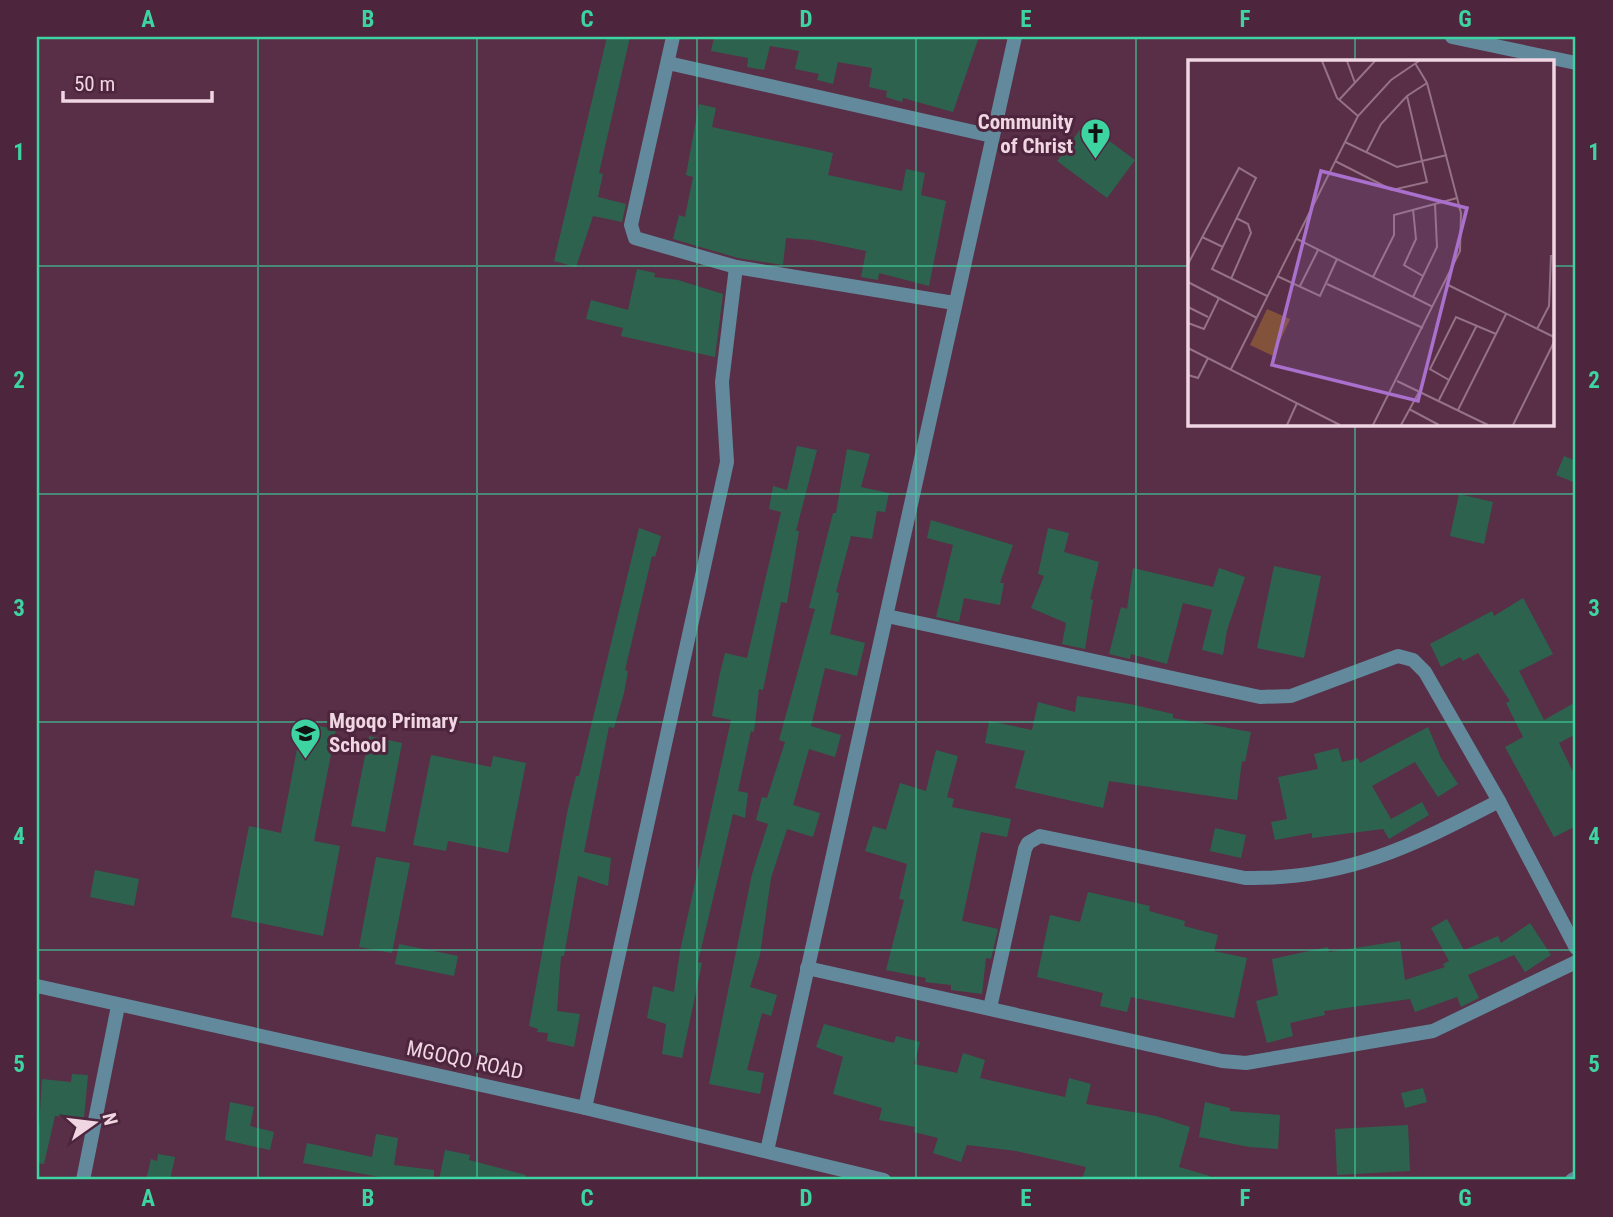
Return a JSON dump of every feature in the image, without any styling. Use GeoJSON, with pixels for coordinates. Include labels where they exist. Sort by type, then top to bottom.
{"type":"FeatureCollection","features":[{"type":"Feature","properties":{"kind":"street"},"geometry":{"type":"LineString","coordinates":[[673,37],[631,232],[639,242],[736,267],[954,303]]}},
{"type":"Feature","properties":{"kind":"street"},"geometry":{"type":"LineString","coordinates":[[767,1151],[1015,37]]}},
{"type":"Feature","properties":{"kind":"street"},"geometry":{"type":"LineString","coordinates":[[1452,37],[1576,63]]}},
{"type":"Feature","properties":{"kind":"street"},"geometry":{"type":"LineString","coordinates":[[668,63],[992,136]]}},
{"type":"Feature","properties":{"kind":"street"},"geometry":{"type":"LineString","coordinates":[[585,1108],[727,462],[722,382],[736,267]]}},
{"type":"Feature","properties":{"kind":"street"},"geometry":{"type":"LineString","coordinates":[[887,616],[1260,697],[1291,696],[1398,656],[1413,660],[1425,672],[1499,801],[1576,948]]}},
{"type":"Feature","properties":{"kind":"street"},"geometry":{"type":"LineString","coordinates":[[990,1008],[1025,849],[1028,843],[1040,836],[1245,878],[1270,878],[1353,866],[1396,852],[1499,801]]}},
{"type":"Feature","properties":{"kind":"street"},"geometry":{"type":"LineString","coordinates":[[807,968],[1222,1061],[1246,1063],[1433,1031],[1576,962]]}},
{"type":"Feature","properties":{"kind":"street","name":"MGOQO ROAD"},"geometry":{"type":"LineString","coordinates":[[37,986],[585,1108],[884,1180]]}},
{"type":"Feature","properties":{"kind":"street"},"geometry":{"type":"LineString","coordinates":[[83,1180],[118,1006]]}},
{"type":"Feature","properties":{"kind":"building"},"geometry":{"type":"Polygon","coordinates":[[[607,37],[630,37],[599,173],[603,174],[598,197],[626,204],[622,222],[593,216],[576,267],[554,261],[607,37]]]}},
{"type":"Feature","properties":{"kind":"building"},"geometry":{"type":"Polygon","coordinates":[[[714,37],[979,37],[953,112],[903,98],[902,102],[886,97],[887,91],[869,87],[872,68],[838,62],[833,84],[817,80],[819,74],[795,69],[799,51],[770,46],[764,70],[747,67],[748,58],[711,51],[714,37]]]}},
{"type":"Feature","properties":{"kind":"building"},"geometry":{"type":"Polygon","coordinates":[[[699,104],[716,108],[712,127],[833,153],[828,175],[902,191],[906,169],[925,173],[921,195],[946,201],[929,286],[879,273],[878,280],[861,277],[866,251],[813,240],[786,238],[783,265],[738,258],[673,239],[679,215],[685,217],[693,177],[686,175],[699,104]]]}},
{"type":"Feature","properties":{"kind":"building","name":"Community of Christ"},"geometry":{"type":"Polygon","coordinates":[[[1085,123],[1135,160],[1107,198],[1057,161],[1085,123]]]}},
{"type":"Feature","properties":{"kind":"building"},"geometry":{"type":"Polygon","coordinates":[[[637,269],[655,273],[654,277],[678,280],[723,294],[715,357],[621,336],[623,328],[586,319],[591,300],[628,310],[637,269]]]}},
{"type":"Feature","properties":{"kind":"building"},"geometry":{"type":"Polygon","coordinates":[[[797,446],[817,450],[796,531],[799,531],[787,603],[781,602],[763,690],[759,689],[754,732],[751,731],[738,791],[748,793],[745,818],[733,814],[698,962],[702,963],[682,1058],[662,1054],[666,1024],[647,1018],[653,986],[674,992],[680,951],[731,720],[712,716],[719,677],[725,653],[747,658],[781,512],[769,509],[773,486],[787,490],[797,446]]]}},
{"type":"Feature","properties":{"kind":"building"},"geometry":{"type":"Polygon","coordinates":[[[847,449],[870,454],[861,487],[889,493],[885,512],[877,511],[872,539],[851,536],[836,592],[839,593],[830,634],[865,643],[857,676],[825,668],[811,726],[841,735],[835,757],[809,749],[793,805],[820,813],[813,837],[787,829],[771,878],[760,955],[750,987],[777,995],[771,1016],[762,1013],[747,1070],[764,1073],[760,1094],[709,1084],[752,874],[768,824],[756,820],[762,797],[767,798],[785,742],[779,740],[815,609],[809,608],[833,513],[836,513],[847,449]]]}},
{"type":"Feature","properties":{"kind":"building"},"geometry":{"type":"Polygon","coordinates":[[[1564,456],[1576,461],[1576,483],[1556,475],[1564,456]]]}},
{"type":"Feature","properties":{"kind":"building"},"geometry":{"type":"Polygon","coordinates":[[[1459,494],[1493,502],[1484,544],[1450,536],[1459,494]]]}},
{"type":"Feature","properties":{"kind":"building"},"geometry":{"type":"Polygon","coordinates":[[[931,520],[1013,545],[1000,583],[1004,583],[1000,605],[964,598],[959,622],[936,617],[953,545],[927,538],[931,520]]]}},
{"type":"Feature","properties":{"kind":"building"},"geometry":{"type":"Polygon","coordinates":[[[639,528],[661,536],[655,557],[652,556],[625,670],[628,671],[624,693],[614,728],[609,727],[584,852],[611,858],[608,886],[578,876],[564,956],[561,956],[557,1011],[580,1014],[574,1047],[547,1041],[548,1033],[537,1032],[538,1029],[529,1026],[567,813],[576,776],[579,776],[639,528]]]}},
{"type":"Feature","properties":{"kind":"building"},"geometry":{"type":"Polygon","coordinates":[[[1048,528],[1069,533],[1064,552],[1099,562],[1090,599],[1093,600],[1085,649],[1062,644],[1066,623],[1031,608],[1044,576],[1038,574],[1048,528]]]}},
{"type":"Feature","properties":{"kind":"building"},"geometry":{"type":"Polygon","coordinates":[[[1274,566],[1321,576],[1304,658],[1257,648],[1274,566]]]}},
{"type":"Feature","properties":{"kind":"building"},"geometry":{"type":"Polygon","coordinates":[[[1133,568],[1213,587],[1219,568],[1245,577],[1227,630],[1223,655],[1202,650],[1212,610],[1183,603],[1167,664],[1131,654],[1130,659],[1109,654],[1121,607],[1127,609],[1133,568]]]}},
{"type":"Feature","properties":{"kind":"building"},"geometry":{"type":"Polygon","coordinates":[[[1523,598],[1553,654],[1519,671],[1544,720],[1576,702],[1576,734],[1559,743],[1576,778],[1576,826],[1554,837],[1505,747],[1523,737],[1506,703],[1510,701],[1478,653],[1463,661],[1460,657],[1441,667],[1430,644],[1492,611],[1494,616],[1523,598]]]}},
{"type":"Feature","properties":{"kind":"building"},"geometry":{"type":"Polygon","coordinates":[[[1077,696],[1130,704],[1173,714],[1173,718],[1251,732],[1245,762],[1242,761],[1237,800],[1109,781],[1103,808],[1015,788],[1025,751],[985,743],[989,721],[1032,730],[1038,702],[1075,712],[1077,696]]]}},
{"type":"Feature","properties":{"kind":"building"},"geometry":{"type":"Polygon","coordinates":[[[302,723],[336,729],[314,841],[340,846],[323,936],[231,917],[249,826],[281,833],[302,723]]]}},
{"type":"Feature","properties":{"kind":"building"},"geometry":{"type":"Polygon","coordinates":[[[1428,727],[1441,758],[1458,784],[1438,797],[1415,762],[1372,786],[1391,819],[1422,802],[1429,815],[1389,839],[1383,829],[1312,838],[1312,833],[1275,840],[1271,822],[1287,819],[1278,777],[1318,769],[1314,754],[1338,748],[1342,762],[1358,758],[1360,763],[1428,727]]]}},
{"type":"Feature","properties":{"kind":"building"},"geometry":{"type":"Polygon","coordinates":[[[369,736],[402,743],[385,832],[351,826],[369,736]]]}},
{"type":"Feature","properties":{"kind":"building"},"geometry":{"type":"Polygon","coordinates":[[[936,750],[958,756],[947,797],[954,799],[952,807],[1011,819],[1007,837],[981,832],[962,921],[998,929],[991,959],[986,958],[982,994],[951,990],[951,985],[925,982],[926,978],[886,970],[904,900],[899,899],[907,864],[865,851],[873,826],[886,830],[900,783],[926,791],[936,750]]]}},
{"type":"Feature","properties":{"kind":"building"},"geometry":{"type":"Polygon","coordinates":[[[431,755],[491,767],[493,756],[526,763],[508,853],[448,841],[446,851],[413,845],[431,755]]]}},
{"type":"Feature","properties":{"kind":"building"},"geometry":{"type":"Polygon","coordinates":[[[1215,828],[1246,835],[1241,858],[1210,851],[1215,828]]]}},
{"type":"Feature","properties":{"kind":"building"},"geometry":{"type":"Polygon","coordinates":[[[376,857],[410,863],[392,953],[359,947],[376,857]]]}},
{"type":"Feature","properties":{"kind":"building"},"geometry":{"type":"Polygon","coordinates":[[[95,870],[139,879],[134,906],[90,897],[95,870]]]}},
{"type":"Feature","properties":{"kind":"building"},"geometry":{"type":"Polygon","coordinates":[[[1088,892],[1150,906],[1149,911],[1185,921],[1184,926],[1218,935],[1214,951],[1247,958],[1234,1018],[1131,997],[1127,1012],[1100,1006],[1103,993],[1037,977],[1050,915],[1080,922],[1088,892]]]}},
{"type":"Feature","properties":{"kind":"building"},"geometry":{"type":"Polygon","coordinates":[[[1447,919],[1464,950],[1498,936],[1501,943],[1530,923],[1551,955],[1525,972],[1514,955],[1468,975],[1479,998],[1461,1007],[1457,997],[1415,1012],[1410,999],[1324,1011],[1325,1015],[1290,1023],[1293,1036],[1267,1043],[1256,1001],[1278,995],[1272,959],[1328,947],[1329,952],[1400,941],[1405,980],[1445,967],[1443,964],[1449,961],[1431,928],[1447,919]]]}},
{"type":"Feature","properties":{"kind":"building"},"geometry":{"type":"Polygon","coordinates":[[[399,944],[458,956],[454,976],[395,964],[399,944]]]}},
{"type":"Feature","properties":{"kind":"building"},"geometry":{"type":"Polygon","coordinates":[[[824,1024],[894,1043],[896,1036],[920,1042],[914,1064],[957,1073],[963,1053],[985,1060],[980,1078],[1065,1097],[1069,1078],[1091,1084],[1086,1104],[1156,1116],[1190,1127],[1179,1167],[1210,1176],[1209,1180],[1082,1180],[1086,1167],[1016,1151],[967,1145],[961,1162],[933,1153],[938,1138],[914,1132],[915,1127],[879,1120],[882,1108],[833,1094],[843,1057],[816,1047],[824,1024]]]}},
{"type":"Feature","properties":{"kind":"building"},"geometry":{"type":"Polygon","coordinates":[[[72,1074],[88,1075],[84,1118],[55,1116],[44,1164],[37,1163],[42,1079],[71,1082],[72,1074]]]}},
{"type":"Feature","properties":{"kind":"building"},"geometry":{"type":"Polygon","coordinates":[[[1423,1088],[1427,1102],[1405,1108],[1401,1093],[1423,1088]]]}},
{"type":"Feature","properties":{"kind":"building"},"geometry":{"type":"Polygon","coordinates":[[[230,1102],[254,1107],[250,1126],[274,1132],[270,1150],[225,1140],[230,1102]]]}},
{"type":"Feature","properties":{"kind":"building"},"geometry":{"type":"Polygon","coordinates":[[[1205,1102],[1230,1108],[1230,1111],[1280,1115],[1278,1149],[1249,1147],[1199,1137],[1205,1102]]]}},
{"type":"Feature","properties":{"kind":"building"},"geometry":{"type":"Polygon","coordinates":[[[1408,1125],[1410,1171],[1337,1175],[1335,1129],[1408,1125]]]}},
{"type":"Feature","properties":{"kind":"building"},"geometry":{"type":"Polygon","coordinates":[[[376,1134],[398,1138],[394,1165],[434,1170],[434,1180],[396,1180],[303,1163],[307,1143],[372,1157],[376,1134]]]}},
{"type":"Feature","properties":{"kind":"building"},"geometry":{"type":"Polygon","coordinates":[[[445,1150],[470,1155],[469,1160],[526,1175],[525,1180],[439,1180],[445,1150]]]}},
{"type":"Feature","properties":{"kind":"building"},"geometry":{"type":"Polygon","coordinates":[[[158,1154],[175,1157],[170,1180],[146,1180],[151,1159],[157,1161],[158,1154]]]}},
{"type":"Feature","properties":{"kind":"place","name":"Community of Christ"},"geometry":{"type":"Point","coordinates":[1096,161]}},
{"type":"Feature","properties":{"kind":"place","name":"Mgoqo Primary School"},"geometry":{"type":"Point","coordinates":[306,760]}}]}
